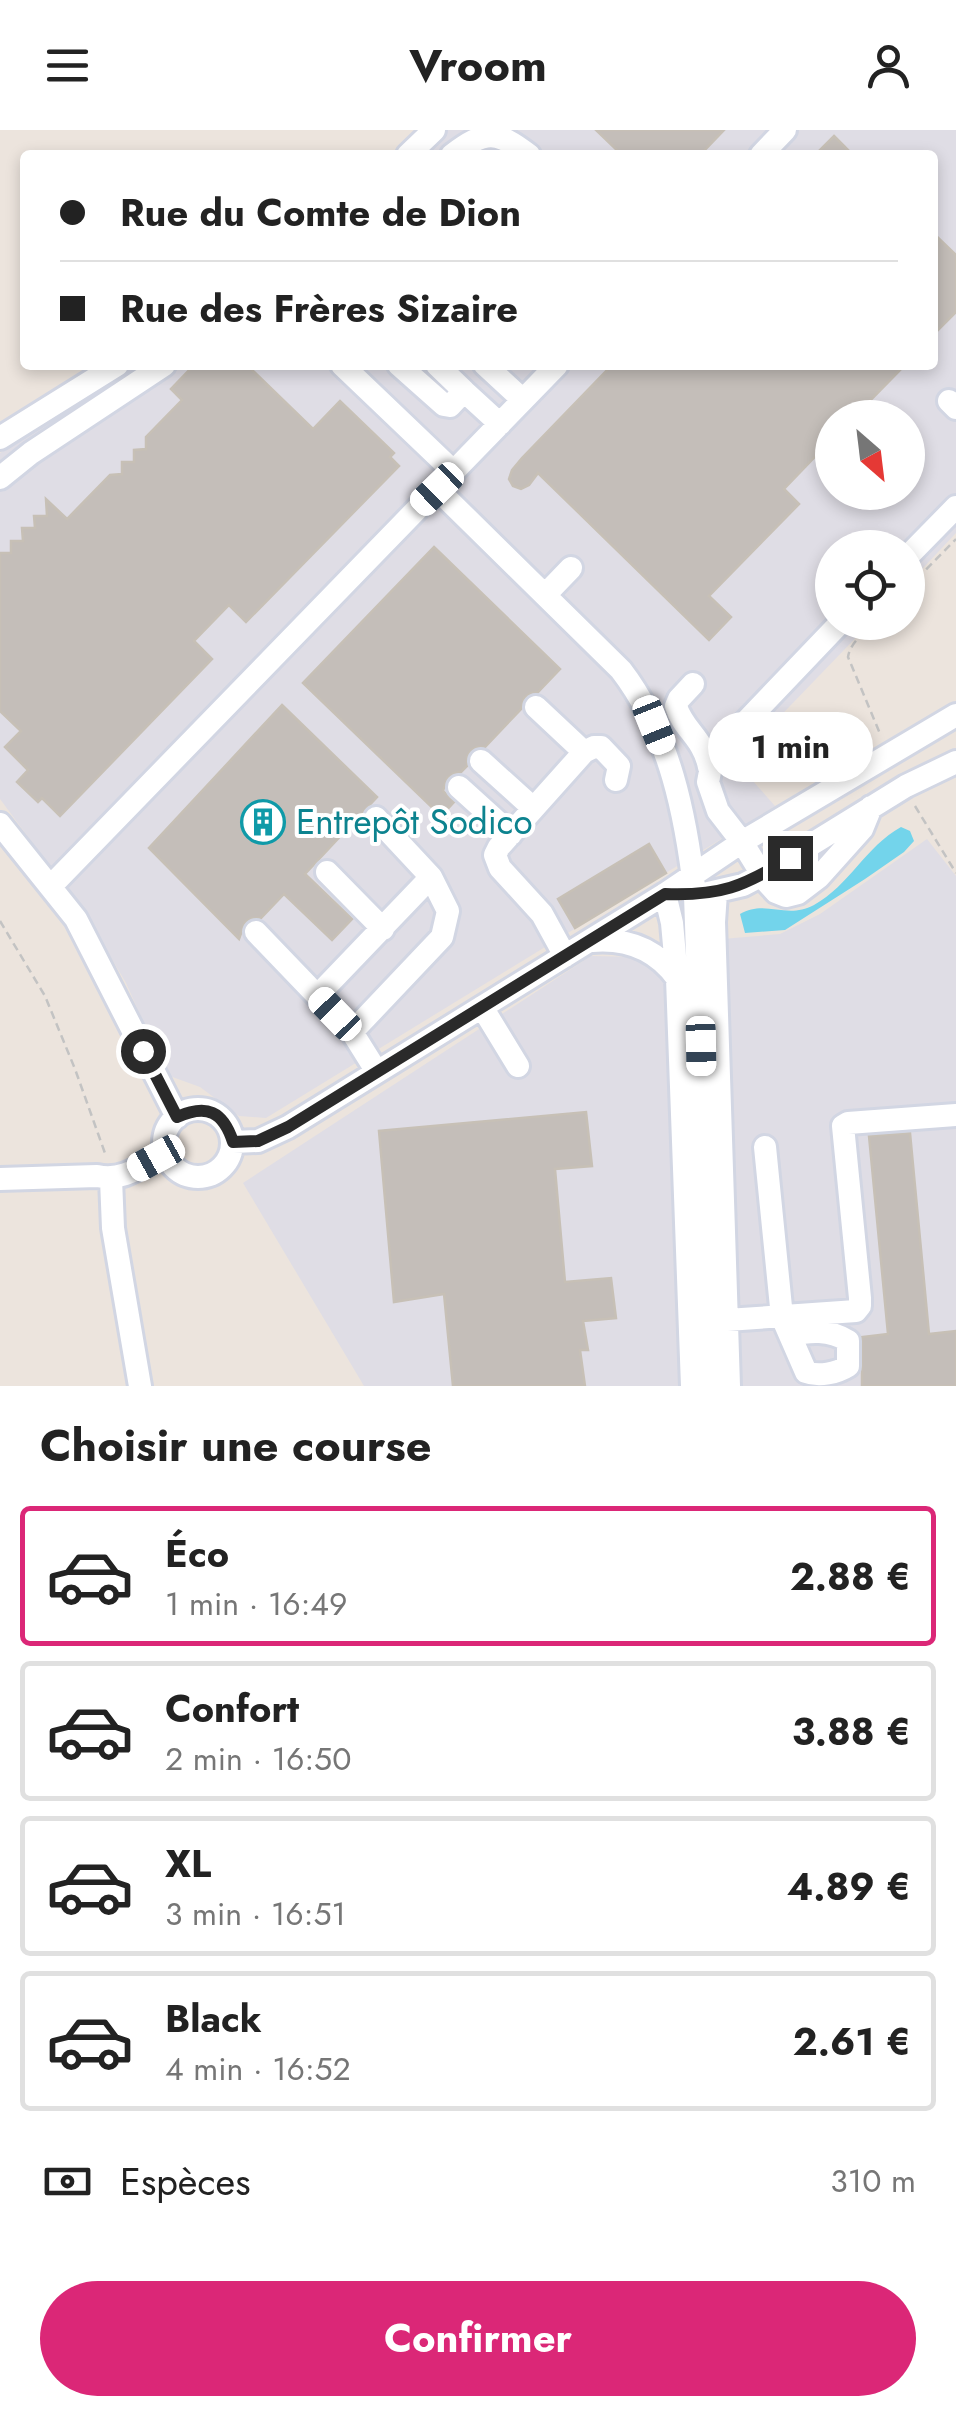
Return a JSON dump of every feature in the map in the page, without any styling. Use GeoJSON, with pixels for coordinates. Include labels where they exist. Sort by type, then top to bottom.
{"type":"FeatureCollection","features":[{"type":"Feature","properties":{"kind":"street"},"geometry":{"type":"LineString","coordinates":[[413,150],[434,130]]}},
{"type":"Feature","properties":{"kind":"street"},"geometry":{"type":"LineString","coordinates":[[766,150],[786,130]]}},
{"type":"Feature","properties":{"kind":"street"},"geometry":{"type":"LineString","coordinates":[[459,150],[494,133],[506,136],[523,150]]}},
{"type":"Feature","properties":{"kind":"street"},"geometry":{"type":"LineString","coordinates":[[0,438],[108,370]]}},
{"type":"Feature","properties":{"kind":"street"},"geometry":{"type":"LineString","coordinates":[[347,370],[545,595],[613,660],[644,702],[670,767],[714,922],[729,1386]]}},
{"type":"Feature","properties":{"kind":"street"},"geometry":{"type":"LineString","coordinates":[[404,370],[444,405],[450,406],[464,391]]}},
{"type":"Feature","properties":{"kind":"street"},"geometry":{"type":"LineString","coordinates":[[443,370],[500,424]]}},
{"type":"Feature","properties":{"kind":"street"},"geometry":{"type":"LineString","coordinates":[[490,370],[523,400]]}},
{"type":"Feature","properties":{"kind":"street"},"geometry":{"type":"LineString","coordinates":[[52,886],[553,370]]}},
{"type":"Feature","properties":{"kind":"street"},"geometry":{"type":"LineString","coordinates":[[0,478],[137,372]]}},
{"type":"Feature","properties":{"kind":"street"},"geometry":{"type":"LineString","coordinates":[[46,409],[62,432]]}},
{"type":"Feature","properties":{"kind":"street"},"geometry":{"type":"LineString","coordinates":[[925,539],[956,507]]}},
{"type":"Feature","properties":{"kind":"street"},"geometry":{"type":"LineString","coordinates":[[545,595],[571,568]]}},
{"type":"Feature","properties":{"kind":"street"},"geometry":{"type":"LineString","coordinates":[[823,640],[724,742],[713,756],[708,782],[718,812],[762,875],[776,892],[786,896],[798,893],[818,877],[862,829],[872,807]]}},
{"type":"Feature","properties":{"kind":"street"},"geometry":{"type":"LineString","coordinates":[[693,684],[676,706],[678,715],[700,742],[709,767]]}},
{"type":"Feature","properties":{"kind":"street"},"geometry":{"type":"LineString","coordinates":[[536,707],[584,752]]}},
{"type":"Feature","properties":{"kind":"street"},"geometry":{"type":"LineString","coordinates":[[712,1386],[701,887],[742,842],[956,715]]}},
{"type":"Feature","properties":{"kind":"street"},"geometry":{"type":"LineString","coordinates":[[565,956],[542,914],[516,887],[495,855],[584,752],[602,747],[619,766],[616,780]]}},
{"type":"Feature","properties":{"kind":"street"},"geometry":{"type":"LineString","coordinates":[[481,761],[533,808]]}},
{"type":"Feature","properties":{"kind":"street"},"geometry":{"type":"LineString","coordinates":[[233,1142],[258,1141],[288,1127],[665,894],[743,885],[906,786],[956,762]]}},
{"type":"Feature","properties":{"kind":"street"},"geometry":{"type":"LineString","coordinates":[[459,787],[511,834]]}},
{"type":"Feature","properties":{"kind":"street"},"geometry":{"type":"LineString","coordinates":[[352,1032],[442,936],[448,911],[431,878],[376,818]]}},
{"type":"Feature","properties":{"kind":"street"},"geometry":{"type":"LineString","coordinates":[[0,824],[76,919],[177,1117]]}},
{"type":"Feature","properties":{"kind":"street"},"geometry":{"type":"LineString","coordinates":[[327,872],[383,929]]}},
{"type":"Feature","properties":{"kind":"street"},"geometry":{"type":"LineString","coordinates":[[317,996],[431,878]]}},
{"type":"Feature","properties":{"kind":"street"},"geometry":{"type":"LineString","coordinates":[[665,894],[677,978],[692,1386]]}},
{"type":"Feature","properties":{"kind":"street"},"geometry":{"type":"LineString","coordinates":[[256,932],[352,1032],[377,1072]]}},
{"type":"Feature","properties":{"kind":"street"},"geometry":{"type":"LineString","coordinates":[[588,942],[612,940],[632,944],[666,963],[677,978]]}},
{"type":"Feature","properties":{"kind":"street"},"geometry":{"type":"LineString","coordinates":[[482,1007],[518,1066]]}},
{"type":"Feature","properties":{"kind":"street"},"geometry":{"type":"LineString","coordinates":[[194,1109],[213,1112],[227,1124],[233,1142],[228,1161],[214,1174],[194,1177],[176,1170],[164,1140],[177,1117],[194,1109]]}},
{"type":"Feature","properties":{"kind":"street"},"geometry":{"type":"LineString","coordinates":[[727,1320],[787,1323],[856,1310],[860,1306],[844,1126],[956,1115]]}},
{"type":"Feature","properties":{"kind":"street"},"geometry":{"type":"LineString","coordinates":[[765,1147],[787,1323]]}},
{"type":"Feature","properties":{"kind":"street"},"geometry":{"type":"LineString","coordinates":[[0,1179],[111,1179],[166,1153]]}},
{"type":"Feature","properties":{"kind":"street"},"geometry":{"type":"LineString","coordinates":[[111,1179],[113,1228],[140,1386]]}},
{"type":"Feature","properties":{"kind":"path"},"geometry":{"type":"LineString","coordinates":[[925,571],[956,539]]}},
{"type":"Feature","properties":{"kind":"path"},"geometry":{"type":"LineString","coordinates":[[0,922],[45,996],[104,1147],[111,1179]]}},
{"type":"Feature","properties":{"kind":"shaded area"},"geometry":{"type":"Polygon","coordinates":[[[447,130],[956,130],[956,533],[925,566],[925,530],[815,530],[815,640],[854,640],[736,762],[775,806],[266,1118],[239,1116],[200,1087],[167,1075],[126,983],[86,915],[0,799],[0,453],[127,370],[938,370],[938,150],[425,150],[447,130]]]}},
{"type":"Feature","properties":{"kind":"shaded area"},"geometry":{"type":"Polygon","coordinates":[[[927,839],[956,876],[956,1386],[364,1386],[243,1183],[591,956],[638,957],[722,939],[780,934],[820,914],[927,839]]]}},
{"type":"Feature","properties":{"kind":"water"},"geometry":{"type":"Polygon","coordinates":[[[901,827],[910,831],[914,841],[865,879],[785,930],[745,933],[740,914],[759,908],[794,911],[814,905],[901,827]]]}},
{"type":"Feature","properties":{"kind":"building"},"geometry":{"type":"Polygon","coordinates":[[[596,130],[724,130],[705,150],[617,150],[596,130]]]}},
{"type":"Feature","properties":{"kind":"building"},"geometry":{"type":"Polygon","coordinates":[[[834,136],[848,150],[820,150],[834,136]]]}},
{"type":"Feature","properties":{"kind":"building"},"geometry":{"type":"Polygon","coordinates":[[[938,238],[956,255],[956,312],[938,330],[938,238]]]}},
{"type":"Feature","properties":{"kind":"building"},"geometry":{"type":"Polygon","coordinates":[[[189,370],[252,370],[313,429],[340,401],[394,453],[390,457],[399,466],[246,622],[229,605],[194,641],[212,659],[60,816],[17,782],[28,770],[5,747],[21,731],[0,711],[0,553],[11,553],[11,541],[23,541],[22,528],[35,528],[34,516],[47,516],[46,499],[67,519],[110,475],[122,474],[122,462],[134,462],[134,450],[146,449],[146,437],[182,400],[171,389],[189,370]]]}},
{"type":"Feature","properties":{"kind":"building"},"geometry":{"type":"Polygon","coordinates":[[[607,370],[900,370],[871,400],[815,400],[815,457],[784,489],[799,504],[709,596],[731,617],[709,640],[538,473],[521,489],[509,479],[512,470],[607,370]]]}},
{"type":"Feature","properties":{"kind":"building"},"geometry":{"type":"Polygon","coordinates":[[[434,547],[560,669],[538,692],[524,698],[521,709],[485,747],[471,750],[461,772],[447,778],[443,791],[454,802],[441,816],[303,683],[434,547]]]}},
{"type":"Feature","properties":{"kind":"building","name":"Entrepôt Sodico"},"geometry":{"type":"Polygon","coordinates":[[[282,705],[377,797],[305,874],[352,919],[332,940],[284,894],[261,918],[245,922],[239,939],[149,848],[282,705]]]}},
{"type":"Feature","properties":{"kind":"building"},"geometry":{"type":"Polygon","coordinates":[[[649,844],[666,873],[575,928],[558,899],[649,844]]]}},
{"type":"Feature","properties":{"kind":"building"},"geometry":{"type":"Polygon","coordinates":[[[586,1112],[592,1166],[555,1169],[565,1282],[611,1278],[616,1318],[583,1321],[588,1350],[580,1350],[585,1386],[453,1386],[444,1294],[394,1302],[379,1131],[586,1112]]]}},
{"type":"Feature","properties":{"kind":"building"},"geometry":{"type":"Polygon","coordinates":[[[910,1133],[929,1334],[956,1331],[956,1386],[862,1386],[862,1337],[888,1334],[869,1136],[910,1133]]]}},
{"type":"Feature","properties":{"kind":"place","name":"Entrepôt Sodico"},"geometry":{"type":"Point","coordinates":[263,822]}},
{"type":"Feature","properties":{"kind":"route"},"geometry":{"type":"LineString","coordinates":[[143,1051],[177,1117],[194,1109],[213,1112],[227,1124],[233,1142],[258,1141],[288,1127],[665,894],[716,893],[743,885],[790,858]]}}]}
